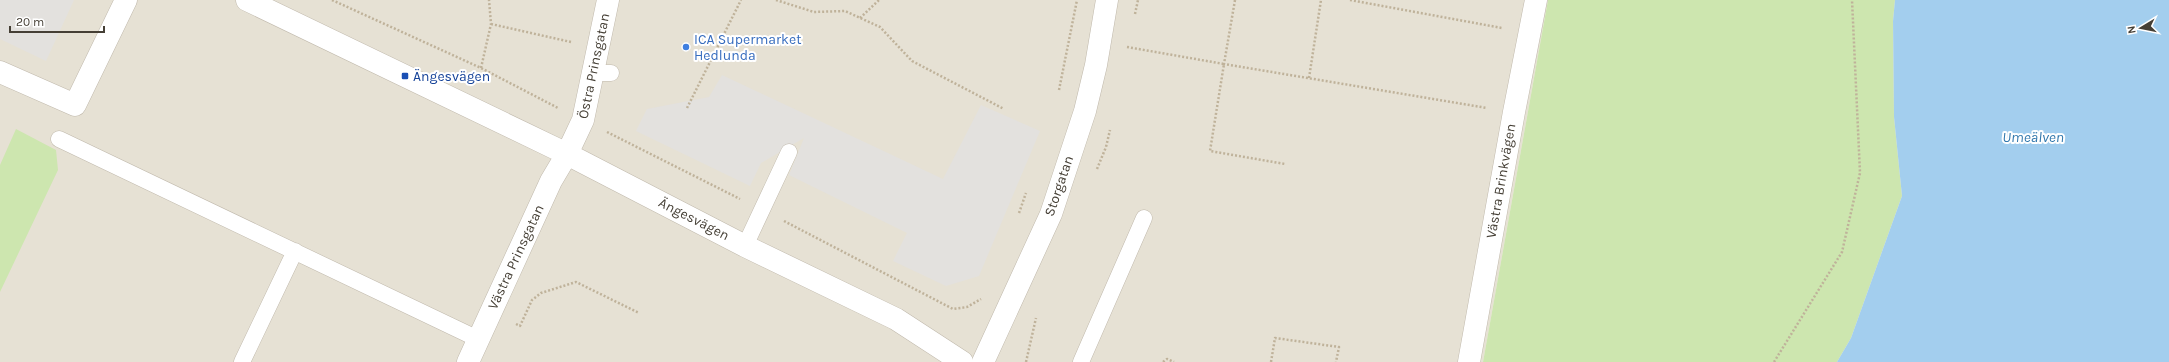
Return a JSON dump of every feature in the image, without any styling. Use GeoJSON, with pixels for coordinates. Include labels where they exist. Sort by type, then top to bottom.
{"type":"FeatureCollection","features":[{"type":"Feature","properties":{"kind":"street"},"geometry":{"type":"LineString","coordinates":[[0,72],[74,105],[126,0]]}},
{"type":"Feature","properties":{"kind":"street","name":"Ängesvägen"},"geometry":{"type":"LineString","coordinates":[[247,0],[567,154],[745,246],[896,319],[962,362]]}},
{"type":"Feature","properties":{"kind":"street","name":"Östra Prinsgatan"},"geometry":{"type":"LineString","coordinates":[[567,154],[603,73],[608,0]]}},
{"type":"Feature","properties":{"kind":"street","name":"Storgatan"},"geometry":{"type":"LineString","coordinates":[[983,362],[1051,214],[1085,111],[1096,65],[1106,0]]}},
{"type":"Feature","properties":{"kind":"street","name":"Västra Brinkvägen"},"geometry":{"type":"LineString","coordinates":[[1469,362],[1514,112],[1536,0]]}},
{"type":"Feature","properties":{"kind":"street","name":"Västra Prinsgatan"},"geometry":{"type":"LineString","coordinates":[[468,362],[551,181],[567,154]]}},
{"type":"Feature","properties":{"kind":"lane"},"geometry":{"type":"LineString","coordinates":[[59,138],[478,339]]}},
{"type":"Feature","properties":{"kind":"lane"},"geometry":{"type":"LineString","coordinates":[[745,246],[789,152]]}},
{"type":"Feature","properties":{"kind":"lane"},"geometry":{"type":"LineString","coordinates":[[1082,362],[1144,218]]}},
{"type":"Feature","properties":{"kind":"lane"},"geometry":{"type":"LineString","coordinates":[[242,362],[295,251]]}},
{"type":"Feature","properties":{"kind":"path"},"geometry":{"type":"LineString","coordinates":[[332,0],[481,68],[762,210],[953,309],[967,307],[985,295]]}},
{"type":"Feature","properties":{"kind":"path"},"geometry":{"type":"LineString","coordinates":[[481,68],[491,24],[489,0]]}},
{"type":"Feature","properties":{"kind":"path"},"geometry":{"type":"LineString","coordinates":[[688,108],[741,0]]}},
{"type":"Feature","properties":{"kind":"path"},"geometry":{"type":"LineString","coordinates":[[776,0],[814,12],[845,11],[880,27],[912,61],[1004,109]]}},
{"type":"Feature","properties":{"kind":"path"},"geometry":{"type":"LineString","coordinates":[[860,18],[879,0]]}},
{"type":"Feature","properties":{"kind":"path"},"geometry":{"type":"LineString","coordinates":[[1058,97],[1077,0]]}},
{"type":"Feature","properties":{"kind":"path"},"geometry":{"type":"LineString","coordinates":[[1235,0],[1210,151],[1285,164]]}},
{"type":"Feature","properties":{"kind":"path"},"geometry":{"type":"LineString","coordinates":[[1309,78],[1321,0]]}},
{"type":"Feature","properties":{"kind":"path"},"geometry":{"type":"LineString","coordinates":[[1350,0],[1530,33]]}},
{"type":"Feature","properties":{"kind":"path"},"geometry":{"type":"LineString","coordinates":[[1774,362],[1842,252],[1860,173],[1852,0]]}},
{"type":"Feature","properties":{"kind":"path"},"geometry":{"type":"LineString","coordinates":[[491,24],[577,43]]}},
{"type":"Feature","properties":{"kind":"path"},"geometry":{"type":"LineString","coordinates":[[1127,47],[1514,112]]}},
{"type":"Feature","properties":{"kind":"path"},"geometry":{"type":"LineString","coordinates":[[1017,217],[1029,187]]}},
{"type":"Feature","properties":{"kind":"path"},"geometry":{"type":"LineString","coordinates":[[491,312],[520,326],[532,300],[541,293],[576,282],[639,313]]}},
{"type":"Feature","properties":{"kind":"path"},"geometry":{"type":"LineString","coordinates":[[1026,362],[1036,316]]}},
{"type":"Feature","properties":{"kind":"path"},"geometry":{"type":"LineString","coordinates":[[1271,362],[1275,338],[1339,346],[1336,362]]}},
{"type":"Feature","properties":{"kind":"path"},"geometry":{"type":"LineString","coordinates":[[1163,362],[1167,359],[1174,362]]}},
{"type":"Feature","properties":{"kind":"shaded area"},"geometry":{"type":"Polygon","coordinates":[[[0,0],[1548,0],[1483,362],[0,362],[0,0]]]}},
{"type":"Feature","properties":{"kind":"shaded area"},"geometry":{"type":"Polygon","coordinates":[[[0,0],[74,0],[46,61],[0,39],[0,0]]]}},
{"type":"Feature","properties":{"kind":"shaded area"},"geometry":{"type":"Polygon","coordinates":[[[722,75],[943,179],[981,105],[1040,131],[979,276],[946,286],[893,261],[907,233],[789,175],[804,138],[761,163],[750,186],[636,131],[647,109],[709,97],[722,75]]]}},
{"type":"Feature","properties":{"kind":"green space"},"geometry":{"type":"Polygon","coordinates":[[[1548,0],[1895,0],[1893,21],[1894,117],[1902,196],[1851,338],[1837,362],[1483,362],[1548,0]]]}},
{"type":"Feature","properties":{"kind":"green space"},"geometry":{"type":"Polygon","coordinates":[[[16,129],[56,150],[58,170],[0,292],[0,165],[16,129]]]}},
{"type":"Feature","properties":{"kind":"water","name":"Umeälven"},"geometry":{"type":"Polygon","coordinates":[[[1895,0],[2169,0],[2169,362],[1837,362],[1851,338],[1902,196],[1894,117],[1893,21],[1895,0]]]}},
{"type":"Feature","properties":{"kind":"place","name":"ICA Supermarket Hedlunda"},"geometry":{"type":"Point","coordinates":[686,47]}},
{"type":"Feature","properties":{"kind":"place","name":"Ängesvägen"},"geometry":{"type":"Point","coordinates":[405,76]}}]}
